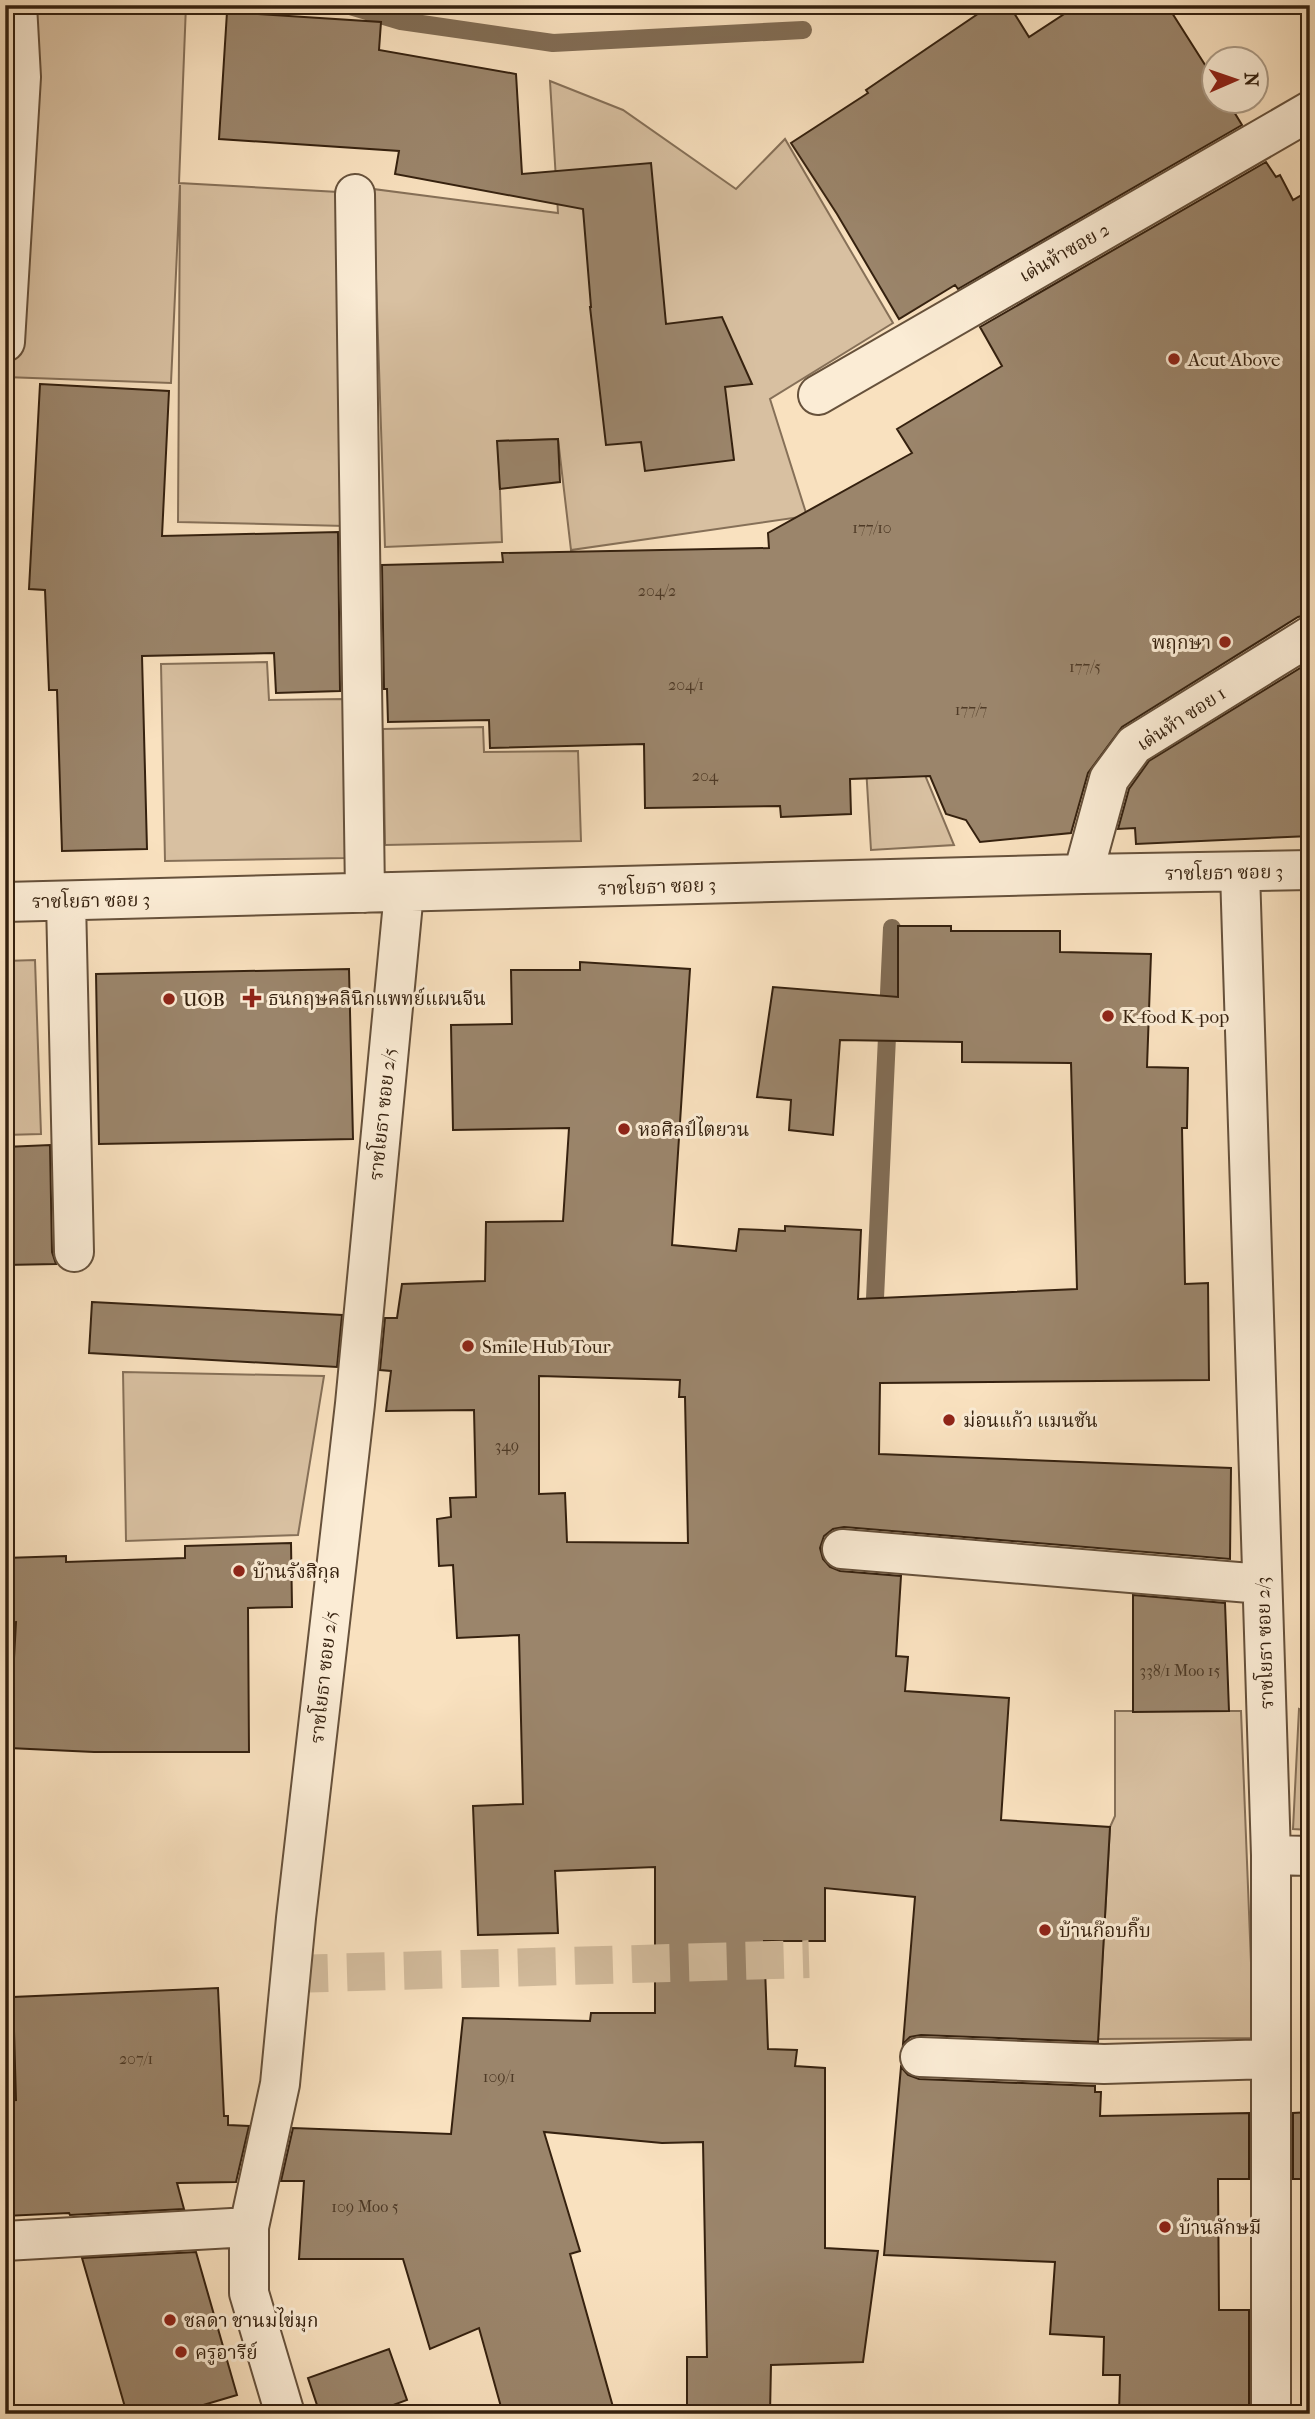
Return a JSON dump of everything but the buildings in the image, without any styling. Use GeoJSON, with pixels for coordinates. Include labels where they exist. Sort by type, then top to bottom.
{"type":"FeatureCollection","features":[{"type":"Feature","properties":{"kind":"street"},"geometry":{"type":"LineString","coordinates":[[5,342],[21,77],[18,5]]}},
{"type":"Feature","properties":{"kind":"street","name":"เด่นห้าซอย 2"},"geometry":{"type":"LineString","coordinates":[[818,395],[1310,111]]}},
{"type":"Feature","properties":{"kind":"street"},"geometry":{"type":"LineString","coordinates":[[355,194],[365,893]]}},
{"type":"Feature","properties":{"kind":"street","name":"เด่นห้า ซอย 1"},"geometry":{"type":"LineString","coordinates":[[1083,874],[1109,779],[1134,745],[1310,636]]}},
{"type":"Feature","properties":{"kind":"street","name":"ราชโยธา ซอย 3"},"geometry":{"type":"LineString","coordinates":[[5,902],[1310,870]]}},
{"type":"Feature","properties":{"kind":"street","name":"ราชโยธา ซอย 2/3"},"geometry":{"type":"LineString","coordinates":[[1240,872],[1271,1855],[1271,2414]]}},
{"type":"Feature","properties":{"kind":"street","name":"ราชโยธา ซอย 2/5"},"geometry":{"type":"LineString","coordinates":[[285,2414],[249,2293],[250,2227],[280,2084],[296,1919],[355,1404],[404,892]]}},
{"type":"Feature","properties":{"kind":"street"},"geometry":{"type":"LineString","coordinates":[[66,901],[74,1252]]}},
{"type":"Feature","properties":{"kind":"street"},"geometry":{"type":"LineString","coordinates":[[842,1549],[1262,1584]]}},
{"type":"Feature","properties":{"kind":"street"},"geometry":{"type":"LineString","coordinates":[[1271,1855],[1310,1856]]}},
{"type":"Feature","properties":{"kind":"street"},"geometry":{"type":"LineString","coordinates":[[920,2057],[1104,2063],[1271,2059]]}},
{"type":"Feature","properties":{"kind":"street"},"geometry":{"type":"LineString","coordinates":[[5,2241],[250,2227]]}},
{"type":"Feature","properties":{"kind":"shaded area"},"geometry":{"type":"Polygon","coordinates":[[[5,5],[186,5],[179,183],[338,192],[345,526],[178,522],[180,185],[171,383],[5,377],[5,5]]]}},
{"type":"Feature","properties":{"kind":"shaded area"},"geometry":{"type":"Polygon","coordinates":[[[550,81],[623,110],[736,189],[785,139],[893,323],[770,399],[807,516],[571,550],[558,439],[498,441],[502,542],[385,547],[373,189],[558,213],[550,81]]]}},
{"type":"Feature","properties":{"kind":"shaded area"},"geometry":{"type":"Polygon","coordinates":[[[859,650],[881,669],[954,845],[871,850],[859,650]]]}},
{"type":"Feature","properties":{"kind":"shaded area"},"geometry":{"type":"Polygon","coordinates":[[[267,662],[269,700],[344,699],[347,858],[165,861],[161,664],[267,662]]]}},
{"type":"Feature","properties":{"kind":"shaded area"},"geometry":{"type":"Polygon","coordinates":[[[483,727],[484,752],[578,751],[581,841],[385,845],[383,729],[483,727]]]}},
{"type":"Feature","properties":{"kind":"shaded area"},"geometry":{"type":"Polygon","coordinates":[[[35,960],[41,1134],[5,1135],[5,961],[35,960]]]}},
{"type":"Feature","properties":{"kind":"shaded area"},"geometry":{"type":"Polygon","coordinates":[[[123,1372],[324,1376],[298,1535],[126,1541],[123,1372]]]}},
{"type":"Feature","properties":{"kind":"shaded area"},"geometry":{"type":"Polygon","coordinates":[[[1299,1709],[1310,1713],[1310,1830],[1293,1829],[1299,1709]]]}},
{"type":"Feature","properties":{"kind":"shaded area"},"geometry":{"type":"Polygon","coordinates":[[[1115,1711],[1241,1711],[1254,2038],[1098,2039],[1110,1827],[1115,1816],[1115,1711]]]}},
{"type":"Feature","properties":{"kind":"waterway"},"geometry":{"type":"LineString","coordinates":[[347,5],[401,21],[553,43],[803,30]]}},
{"type":"Feature","properties":{"kind":"waterway"},"geometry":{"type":"LineString","coordinates":[[874,1320],[892,928]]}},
{"type":"Feature","properties":{"kind":"tunnel"},"geometry":{"type":"LineString","coordinates":[[290,1974],[809,1959]]}},
{"type":"Feature","properties":{"kind":"place","name":"Acut Above"},"geometry":{"type":"Point","coordinates":[1174,359]}},
{"type":"Feature","properties":{"kind":"place","name":"พฤกษา"},"geometry":{"type":"Point","coordinates":[1225,642]}},
{"type":"Feature","properties":{"kind":"place","name":"ธนกฤษคลินิกแพทย์แผนจีน"},"geometry":{"type":"Point","coordinates":[252,998]}},
{"type":"Feature","properties":{"kind":"place","name":"UOB"},"geometry":{"type":"Point","coordinates":[169,999]}},
{"type":"Feature","properties":{"kind":"place","name":"K-food K-pop"},"geometry":{"type":"Point","coordinates":[1108,1016]}},
{"type":"Feature","properties":{"kind":"place","name":"หอศิลป์ไตยวน"},"geometry":{"type":"Point","coordinates":[624,1129]}},
{"type":"Feature","properties":{"kind":"place","name":"Smile Hub Tour"},"geometry":{"type":"Point","coordinates":[468,1346]}},
{"type":"Feature","properties":{"kind":"place","name":"ม่อนแก้ว แมนชัน"},"geometry":{"type":"Point","coordinates":[949,1420]}},
{"type":"Feature","properties":{"kind":"place","name":"บ้านรังสิกุล"},"geometry":{"type":"Point","coordinates":[239,1571]}},
{"type":"Feature","properties":{"kind":"place","name":"บ้านก๊อบกิ๊บ"},"geometry":{"type":"Point","coordinates":[1045,1930]}},
{"type":"Feature","properties":{"kind":"place","name":"บ้านลักษมี"},"geometry":{"type":"Point","coordinates":[1165,2227]}},
{"type":"Feature","properties":{"kind":"place","name":"ชลดา ชานมไข่มุก"},"geometry":{"type":"Point","coordinates":[170,2320]}},
{"type":"Feature","properties":{"kind":"place","name":"ครูอารีย์"},"geometry":{"type":"Point","coordinates":[181,2352]}}]}
